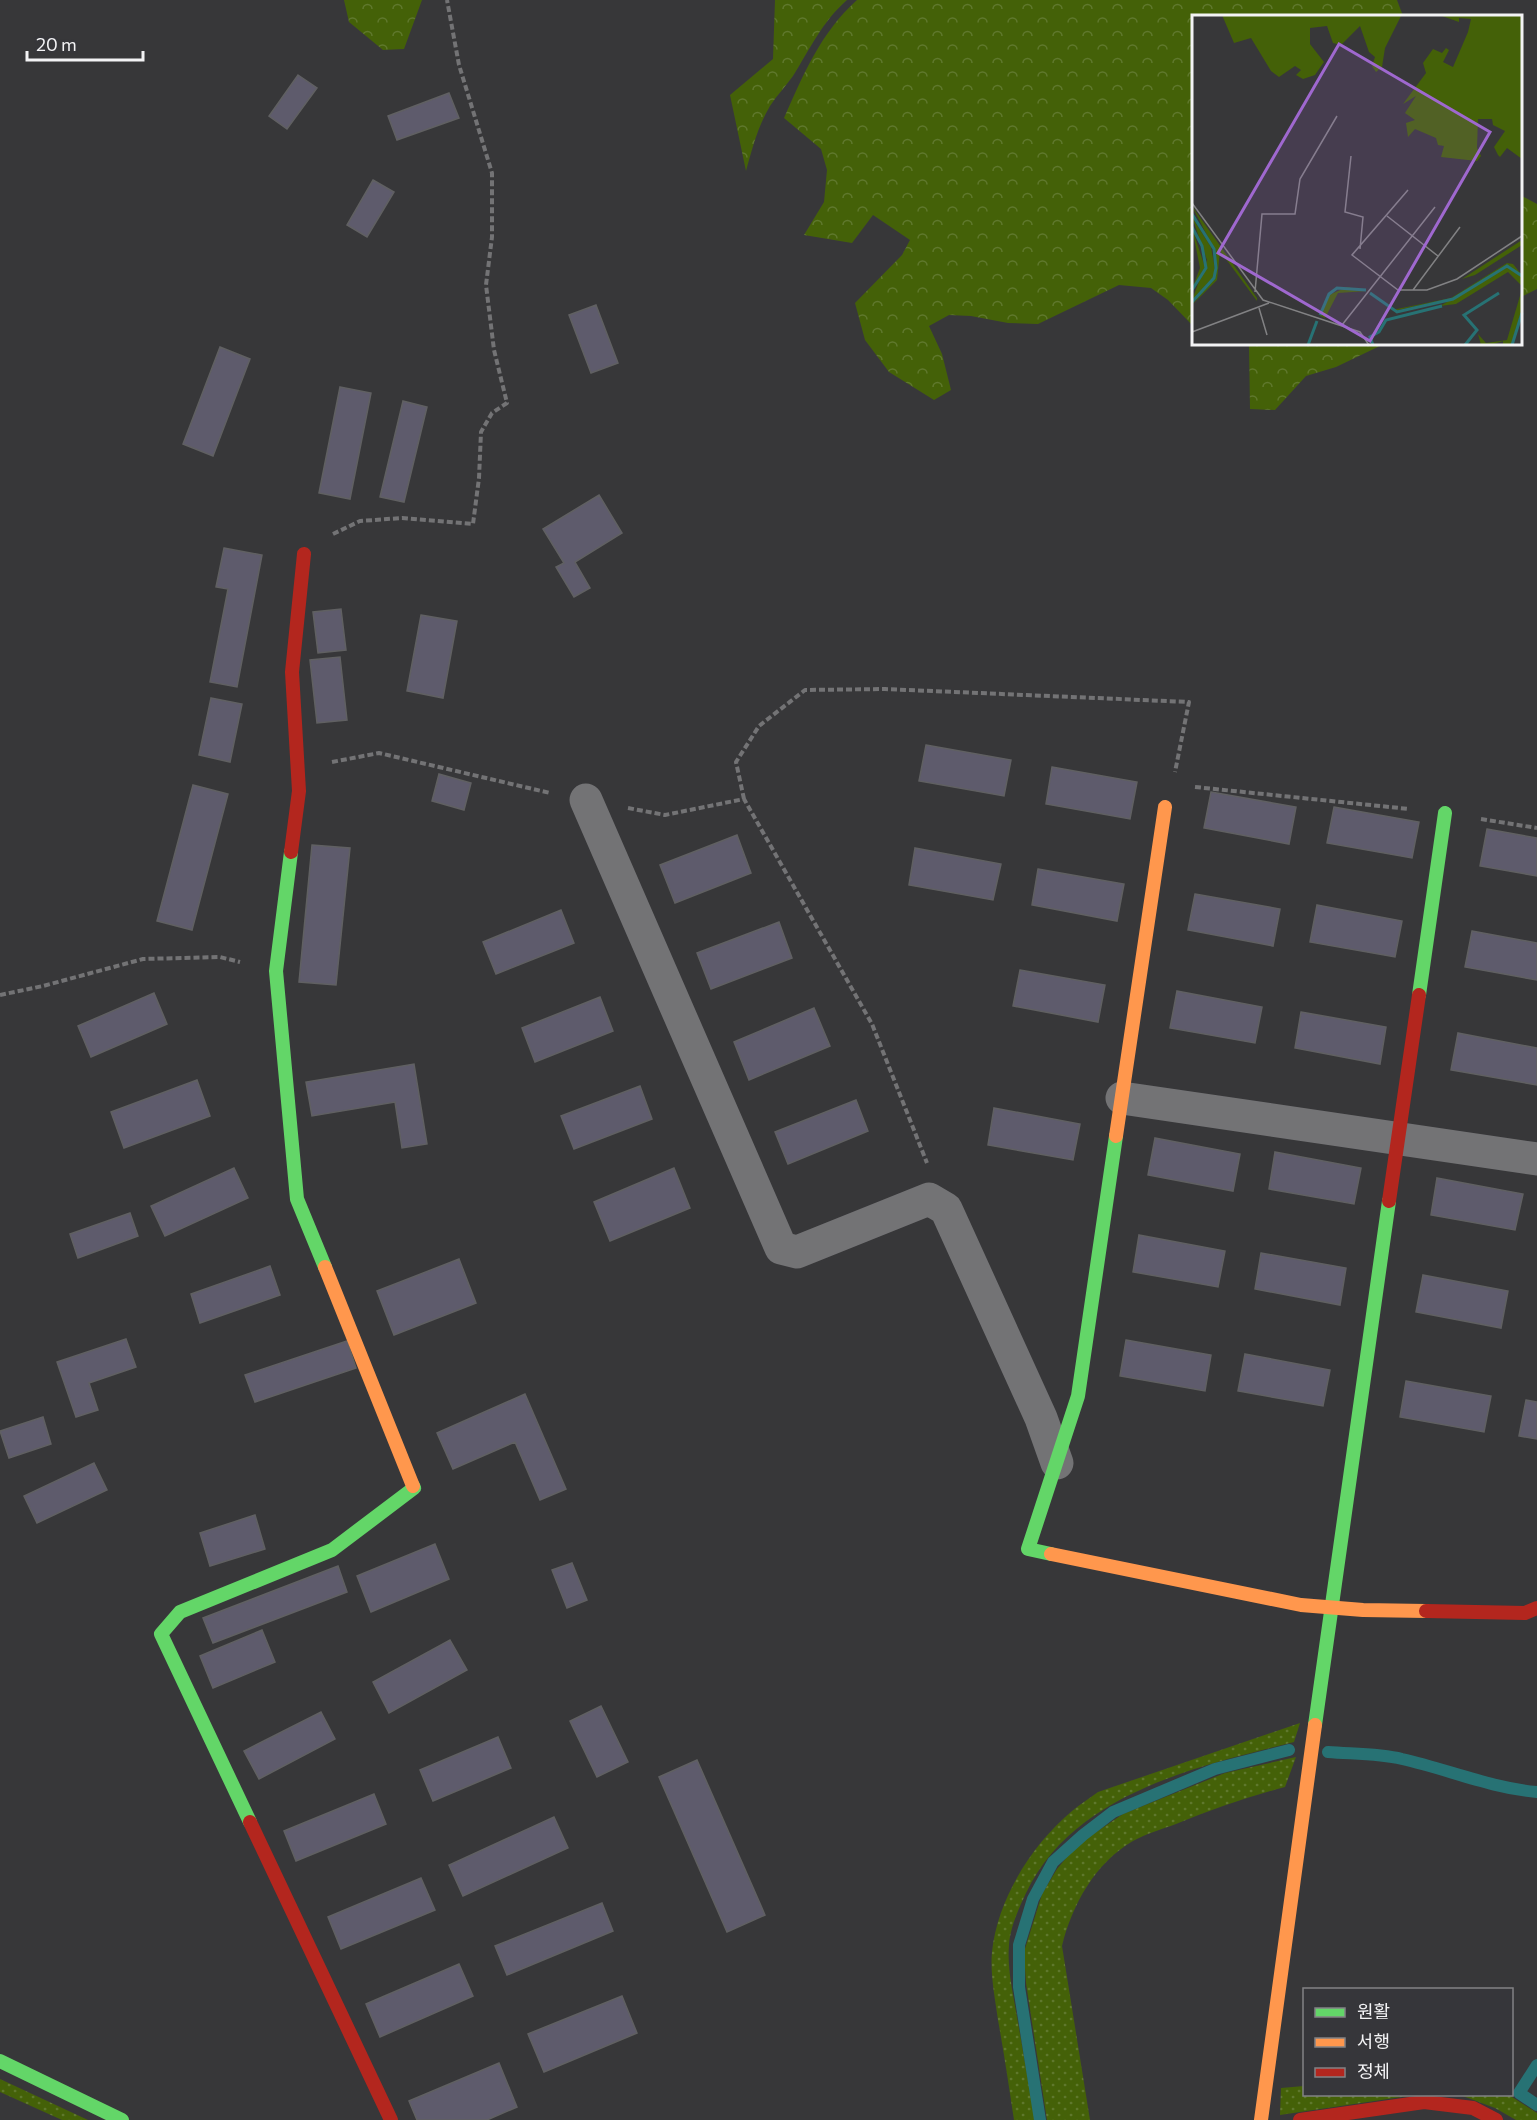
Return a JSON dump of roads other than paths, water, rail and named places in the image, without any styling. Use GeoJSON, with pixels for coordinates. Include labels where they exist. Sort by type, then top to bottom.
{"type":"FeatureCollection","features":[{"type":"Feature","properties":{"kind":"street"},"geometry":{"type":"LineString","coordinates":[[304,554],[292,672],[299,791],[276,970],[297,1199],[414,1488],[332,1550],[180,1612],[161,1634],[391,2120]]}},
{"type":"Feature","properties":{"kind":"street"},"geometry":{"type":"LineString","coordinates":[[586,800],[781,1248],[797,1252],[929,1200],[946,1209],[1041,1418],[1057,1463]]}},
{"type":"Feature","properties":{"kind":"street"},"geometry":{"type":"LineString","coordinates":[[1165,807],[1078,1396],[1028,1549],[1301,1605],[1363,1610],[1525,1613],[1537,1608]]}},
{"type":"Feature","properties":{"kind":"street"},"geometry":{"type":"LineString","coordinates":[[1261,2120],[1331,1607],[1444,813]]}},
{"type":"Feature","properties":{"kind":"street"},"geometry":{"type":"LineString","coordinates":[[1122,1098],[1537,1159]]}},
{"type":"Feature","properties":{"kind":"street"},"geometry":{"type":"LineString","coordinates":[[0,2061],[122,2120]]}},
{"type":"Feature","properties":{"kind":"street"},"geometry":{"type":"LineString","coordinates":[[1300,2120],[1424,2102],[1473,2108],[1496,2120]]}},
{"type":"Feature","properties":{"kind":"waterway"},"geometry":{"type":"LineString","coordinates":[[1040,2120],[1019,1987],[1019,1945],[1033,1899],[1053,1862],[1113,1812],[1215,1769],[1289,1750]]}},
{"type":"Feature","properties":{"kind":"waterway"},"geometry":{"type":"LineString","coordinates":[[1328,1752],[1393,1757],[1503,1787],[1537,1792]]}},
{"type":"Feature","properties":{"kind":"waterway"},"geometry":{"type":"LineString","coordinates":[[1537,2065],[1519,2093],[1537,2105]]}}]}
